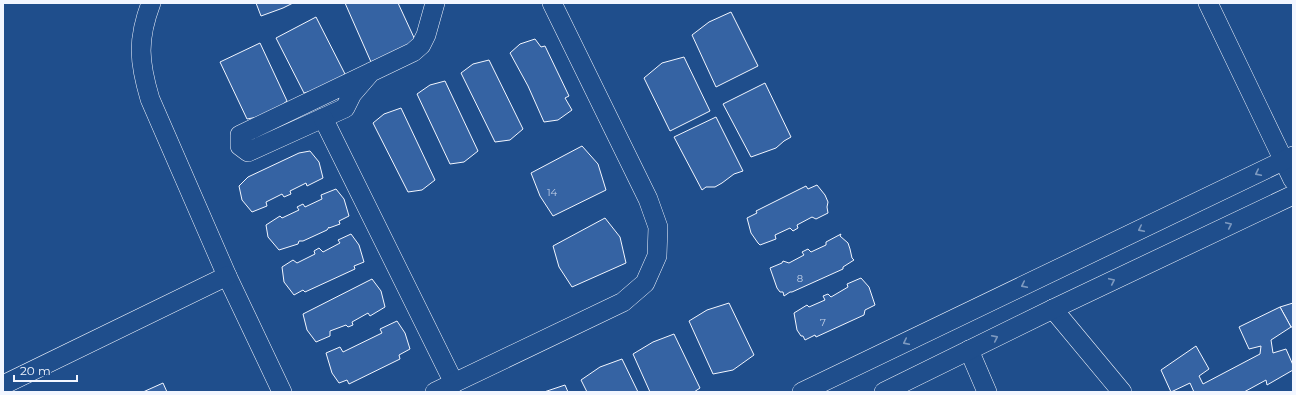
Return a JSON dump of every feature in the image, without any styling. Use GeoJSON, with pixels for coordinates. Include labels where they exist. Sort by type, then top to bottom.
{"type":"FeatureCollection","features":[{"type":"Feature","properties":{"kind":"street"},"geometry":{"type":"LineString","coordinates":[[151,3],[144,22],[140,48],[143,74],[150,99],[227,276],[282,392]]}},
{"type":"Feature","properties":{"kind":"street"},"geometry":{"type":"LineString","coordinates":[[371,72],[352,94],[345,108],[248,152],[240,146],[240,135],[412,52],[421,45],[426,35],[435,3]]}},
{"type":"Feature","properties":{"kind":"street"},"geometry":{"type":"LineString","coordinates":[[435,392],[623,302],[645,283],[657,256],[658,227],[648,199],[552,3]]}},
{"type":"Feature","properties":{"kind":"street"},"geometry":{"type":"LineString","coordinates":[[1208,3],[1288,158],[1293,180]]}},
{"type":"Feature","properties":{"kind":"street"},"geometry":{"type":"LineString","coordinates":[[295,109],[304,127]]}},
{"type":"Feature","properties":{"kind":"street"},"geometry":{"type":"LineString","coordinates":[[323,118],[454,383]]}},
{"type":"Feature","properties":{"kind":"street"},"geometry":{"type":"LineString","coordinates":[[802,392],[1288,158]]}},
{"type":"Feature","properties":{"kind":"street"},"geometry":{"type":"LineString","coordinates":[[884,392],[1053,309],[1293,195]]}},
{"type":"Feature","properties":{"kind":"street"},"geometry":{"type":"LineString","coordinates":[[3,385],[227,276]]}},
{"type":"Feature","properties":{"kind":"street"},"geometry":{"type":"LineString","coordinates":[[1053,309],[1122,392]]}},
{"type":"Feature","properties":{"kind":"street"},"geometry":{"type":"LineString","coordinates":[[969,350],[986,392]]}},
{"type":"Feature","properties":{"kind":"building"},"geometry":{"type":"Polygon","coordinates":[[[256,3],[293,3],[261,16],[256,3]]]}},
{"type":"Feature","properties":{"kind":"building"},"geometry":{"type":"Polygon","coordinates":[[[345,3],[398,3],[416,42],[371,62],[345,3]]]}},
{"type":"Feature","properties":{"kind":"building"},"geometry":{"type":"Polygon","coordinates":[[[731,12],[758,66],[716,87],[692,35],[709,22],[731,12]]]}},
{"type":"Feature","properties":{"kind":"building"},"geometry":{"type":"Polygon","coordinates":[[[316,17],[345,74],[326,87],[304,93],[276,38],[316,17]]]}},
{"type":"Feature","properties":{"kind":"building"},"geometry":{"type":"Polygon","coordinates":[[[535,39],[541,47],[545,46],[569,96],[565,98],[572,110],[558,120],[544,122],[528,86],[510,53],[520,44],[535,39]]]}},
{"type":"Feature","properties":{"kind":"building"},"geometry":{"type":"Polygon","coordinates":[[[260,43],[287,101],[269,115],[247,119],[220,62],[260,43]]]}},
{"type":"Feature","properties":{"kind":"building"},"geometry":{"type":"Polygon","coordinates":[[[684,57],[710,111],[670,131],[644,78],[662,63],[684,57]]]}},
{"type":"Feature","properties":{"kind":"building"},"geometry":{"type":"Polygon","coordinates":[[[489,60],[523,129],[510,140],[495,142],[461,73],[473,64],[489,60]]]}},
{"type":"Feature","properties":{"kind":"building"},"geometry":{"type":"Polygon","coordinates":[[[445,81],[478,151],[464,162],[450,164],[417,94],[430,85],[445,81]]]}},
{"type":"Feature","properties":{"kind":"building"},"geometry":{"type":"Polygon","coordinates":[[[765,83],[791,137],[776,148],[751,157],[723,104],[765,83]]]}},
{"type":"Feature","properties":{"kind":"building"},"geometry":{"type":"Polygon","coordinates":[[[401,108],[435,180],[422,190],[408,192],[373,123],[384,114],[401,108]]]}},
{"type":"Feature","properties":{"kind":"building"},"geometry":{"type":"Polygon","coordinates":[[[716,117],[743,171],[734,174],[715,187],[706,187],[702,190],[674,137],[716,117]]]}},
{"type":"Feature","properties":{"kind":"building"},"geometry":{"type":"Polygon","coordinates":[[[582,146],[598,164],[606,190],[553,216],[540,196],[531,173],[582,146]]]}},
{"type":"Feature","properties":{"kind":"building"},"geometry":{"type":"Polygon","coordinates":[[[310,151],[319,162],[323,178],[307,186],[306,183],[290,191],[291,194],[284,197],[282,194],[266,202],[267,206],[252,212],[242,200],[239,186],[248,177],[299,153],[310,151]]]}},
{"type":"Feature","properties":{"kind":"building"},"geometry":{"type":"Polygon","coordinates":[[[817,185],[825,195],[828,202],[828,213],[816,219],[812,217],[797,225],[798,228],[793,231],[790,228],[775,235],[776,239],[760,245],[751,233],[747,218],[757,213],[756,211],[806,186],[808,189],[817,185]]]}},
{"type":"Feature","properties":{"kind":"building"},"geometry":{"type":"Polygon","coordinates":[[[336,189],[344,199],[349,216],[339,221],[340,224],[329,227],[327,230],[303,241],[299,241],[298,244],[279,250],[268,237],[266,225],[280,216],[282,218],[299,210],[297,207],[303,204],[305,207],[322,199],[321,195],[336,189]]]}},
{"type":"Feature","properties":{"kind":"building"},"geometry":{"type":"Polygon","coordinates":[[[605,218],[620,237],[626,263],[572,287],[559,267],[553,246],[605,218]]]}},
{"type":"Feature","properties":{"kind":"building"},"geometry":{"type":"Polygon","coordinates":[[[351,234],[359,245],[364,262],[354,266],[355,269],[305,292],[303,290],[294,295],[284,282],[282,267],[293,260],[297,263],[315,254],[314,251],[319,248],[323,252],[340,243],[338,240],[351,234]]]}},
{"type":"Feature","properties":{"kind":"building"},"geometry":{"type":"Polygon","coordinates":[[[841,234],[840,236],[848,243],[852,258],[854,260],[843,267],[843,269],[784,296],[783,292],[780,292],[777,288],[770,268],[782,263],[783,261],[789,263],[804,255],[802,252],[808,249],[811,252],[826,245],[826,242],[841,234]]]}},
{"type":"Feature","properties":{"kind":"building"},"geometry":{"type":"Polygon","coordinates":[[[861,278],[869,287],[875,305],[865,310],[864,315],[816,337],[815,335],[805,340],[797,330],[794,313],[807,305],[809,307],[825,300],[823,296],[828,294],[831,297],[848,287],[847,284],[861,278]]]}},
{"type":"Feature","properties":{"kind":"building"},"geometry":{"type":"Polygon","coordinates":[[[372,279],[381,291],[385,307],[370,316],[368,313],[352,322],[353,325],[348,327],[346,325],[330,331],[330,336],[316,342],[307,330],[303,314],[372,279]]]}},
{"type":"Feature","properties":{"kind":"building"},"geometry":{"type":"Polygon","coordinates":[[[729,303],[754,355],[733,370],[713,374],[689,321],[707,310],[729,303]]]}},
{"type":"Feature","properties":{"kind":"building"},"geometry":{"type":"Polygon","coordinates":[[[1293,303],[1293,327],[1291,327],[1280,307],[1293,303]]]}},
{"type":"Feature","properties":{"kind":"building"},"geometry":{"type":"Polygon","coordinates":[[[1280,307],[1291,327],[1271,340],[1273,353],[1286,349],[1293,365],[1293,370],[1267,385],[1266,380],[1244,392],[1194,392],[1190,383],[1171,392],[1161,370],[1196,346],[1209,369],[1199,376],[1203,384],[1260,354],[1261,346],[1249,349],[1239,327],[1280,307]]]}},
{"type":"Feature","properties":{"kind":"building"},"geometry":{"type":"Polygon","coordinates":[[[397,321],[405,333],[410,349],[399,355],[400,359],[349,384],[347,380],[339,383],[332,373],[326,353],[340,347],[343,352],[382,333],[380,329],[397,321]]]}},
{"type":"Feature","properties":{"kind":"building"},"geometry":{"type":"Polygon","coordinates":[[[674,334],[700,388],[694,392],[650,392],[633,354],[653,342],[674,334]]]}},
{"type":"Feature","properties":{"kind":"building"},"geometry":{"type":"Polygon","coordinates":[[[622,359],[638,392],[587,392],[581,380],[600,367],[622,359]]]}},
{"type":"Feature","properties":{"kind":"building"},"geometry":{"type":"Polygon","coordinates":[[[163,383],[167,392],[143,392],[163,383]]]}},
{"type":"Feature","properties":{"kind":"building"},"geometry":{"type":"Polygon","coordinates":[[[565,385],[568,392],[544,392],[565,385]]]}}]}
